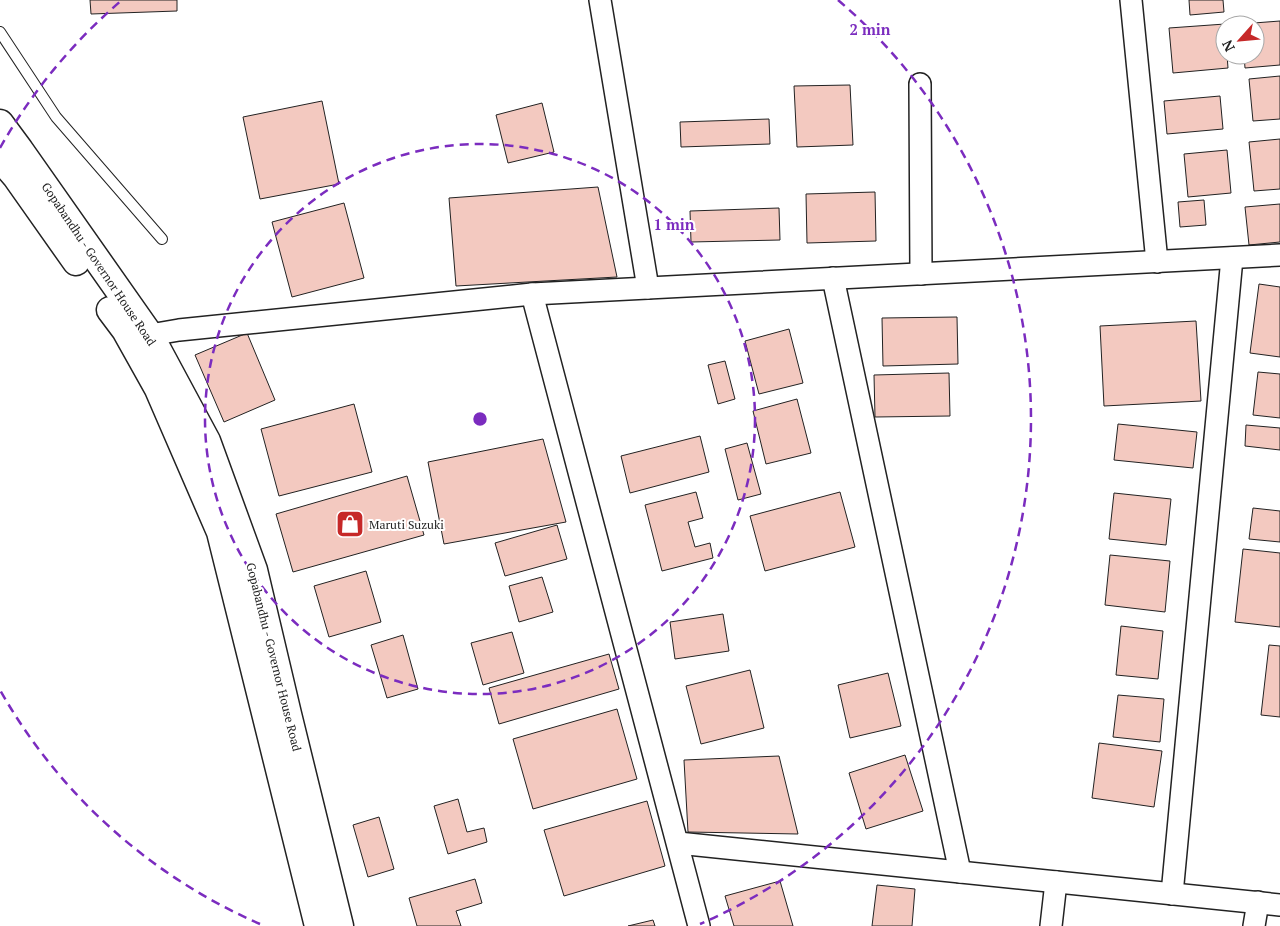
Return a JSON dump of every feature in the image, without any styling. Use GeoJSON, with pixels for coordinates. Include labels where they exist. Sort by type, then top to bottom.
{"type":"FeatureCollection","features":[{"type":"Feature","properties":{"kind":"street"},"geometry":{"type":"LineString","coordinates":[[600,0],[648,288]]}},
{"type":"Feature","properties":{"kind":"street"},"geometry":{"type":"LineString","coordinates":[[1131,0],[1157,262]]}},
{"type":"Feature","properties":{"kind":"street"},"geometry":{"type":"LineString","coordinates":[[920,84],[921,274]]}},
{"type":"Feature","properties":{"kind":"street","name":"Gopabandhu - Governor House Road"},"geometry":{"type":"LineString","coordinates":[[0,123],[150,335],[207,441],[254,570],[340,926]]}},
{"type":"Feature","properties":{"kind":"street","name":"Gopabandhu - Governor House Road"},"geometry":{"type":"LineString","coordinates":[[0,158],[16,177],[128,336],[158,389],[220,532],[318,926]]}},
{"type":"Feature","properties":{"kind":"street"},"geometry":{"type":"LineString","coordinates":[[150,335],[179,330],[532,294],[1280,255]]}},
{"type":"Feature","properties":{"kind":"street"},"geometry":{"type":"LineString","coordinates":[[1172,894],[1232,258]]}},
{"type":"Feature","properties":{"kind":"street"},"geometry":{"type":"LineString","coordinates":[[833,278],[960,872]]}},
{"type":"Feature","properties":{"kind":"street"},"geometry":{"type":"LineString","coordinates":[[532,294],[699,926]]}},
{"type":"Feature","properties":{"kind":"street"},"geometry":{"type":"LineString","coordinates":[[678,843],[1280,905]]}},
{"type":"Feature","properties":{"kind":"street"},"geometry":{"type":"LineString","coordinates":[[1051,926],[1056,882]]}},
{"type":"Feature","properties":{"kind":"street"},"geometry":{"type":"LineString","coordinates":[[1254,926],[1258,902]]}},
{"type":"Feature","properties":{"kind":"lane"},"geometry":{"type":"LineString","coordinates":[[0,32],[56,117],[162,239]]}},
{"type":"Feature","properties":{"kind":"building"},"geometry":{"type":"Polygon","coordinates":[[[90,0],[177,0],[177,11],[91,14],[90,0]]]}},
{"type":"Feature","properties":{"kind":"building"},"geometry":{"type":"Polygon","coordinates":[[[1189,0],[1223,0],[1224,12],[1190,15],[1189,0]]]}},
{"type":"Feature","properties":{"kind":"building"},"geometry":{"type":"Polygon","coordinates":[[[1280,21],[1280,65],[1245,68],[1245,65],[1265,65],[1265,22],[1280,21]]]}},
{"type":"Feature","properties":{"kind":"building"},"geometry":{"type":"Polygon","coordinates":[[[1215,25],[1215,65],[1228,65],[1228,68],[1173,73],[1169,28],[1215,25]]]}},
{"type":"Feature","properties":{"kind":"building"},"geometry":{"type":"Polygon","coordinates":[[[1280,76],[1280,119],[1253,121],[1249,79],[1280,76]]]}},
{"type":"Feature","properties":{"kind":"building"},"geometry":{"type":"Polygon","coordinates":[[[850,85],[853,145],[797,147],[794,86],[850,85]]]}},
{"type":"Feature","properties":{"kind":"building"},"geometry":{"type":"Polygon","coordinates":[[[1220,96],[1223,129],[1167,134],[1164,101],[1220,96]]]}},
{"type":"Feature","properties":{"kind":"building"},"geometry":{"type":"Polygon","coordinates":[[[322,101],[339,184],[260,199],[243,117],[322,101]]]}},
{"type":"Feature","properties":{"kind":"building"},"geometry":{"type":"Polygon","coordinates":[[[542,103],[554,152],[508,163],[496,115],[542,103]]]}},
{"type":"Feature","properties":{"kind":"building"},"geometry":{"type":"Polygon","coordinates":[[[769,119],[770,144],[681,147],[680,122],[769,119]]]}},
{"type":"Feature","properties":{"kind":"building"},"geometry":{"type":"Polygon","coordinates":[[[1280,139],[1280,189],[1254,191],[1249,142],[1280,139]]]}},
{"type":"Feature","properties":{"kind":"building"},"geometry":{"type":"Polygon","coordinates":[[[1227,150],[1231,193],[1188,197],[1184,154],[1227,150]]]}},
{"type":"Feature","properties":{"kind":"building"},"geometry":{"type":"Polygon","coordinates":[[[598,187],[617,277],[456,286],[449,198],[598,187]]]}},
{"type":"Feature","properties":{"kind":"building"},"geometry":{"type":"Polygon","coordinates":[[[875,192],[876,241],[807,243],[806,194],[875,192]]]}},
{"type":"Feature","properties":{"kind":"building"},"geometry":{"type":"Polygon","coordinates":[[[1204,200],[1206,225],[1180,227],[1178,202],[1204,200]]]}},
{"type":"Feature","properties":{"kind":"building"},"geometry":{"type":"Polygon","coordinates":[[[344,203],[364,278],[292,297],[272,222],[344,203]]]}},
{"type":"Feature","properties":{"kind":"building"},"geometry":{"type":"Polygon","coordinates":[[[1280,204],[1280,242],[1249,245],[1245,207],[1280,204]]]}},
{"type":"Feature","properties":{"kind":"building"},"geometry":{"type":"Polygon","coordinates":[[[779,208],[780,240],[691,242],[690,211],[779,208]]]}},
{"type":"Feature","properties":{"kind":"building"},"geometry":{"type":"Polygon","coordinates":[[[1259,284],[1280,287],[1280,357],[1250,353],[1259,284]]]}},
{"type":"Feature","properties":{"kind":"building"},"geometry":{"type":"Polygon","coordinates":[[[957,317],[958,364],[883,366],[882,318],[957,317]]]}},
{"type":"Feature","properties":{"kind":"building"},"geometry":{"type":"Polygon","coordinates":[[[1196,321],[1201,401],[1104,406],[1100,326],[1196,321]]]}},
{"type":"Feature","properties":{"kind":"building"},"geometry":{"type":"Polygon","coordinates":[[[789,329],[803,383],[759,394],[745,341],[789,329]]]}},
{"type":"Feature","properties":{"kind":"building"},"geometry":{"type":"Polygon","coordinates":[[[247,333],[275,400],[224,422],[195,355],[247,333]]]}},
{"type":"Feature","properties":{"kind":"building"},"geometry":{"type":"Polygon","coordinates":[[[725,361],[735,399],[718,404],[708,365],[725,361]]]}},
{"type":"Feature","properties":{"kind":"building"},"geometry":{"type":"Polygon","coordinates":[[[1258,372],[1280,374],[1280,418],[1253,415],[1258,372]]]}},
{"type":"Feature","properties":{"kind":"building"},"geometry":{"type":"Polygon","coordinates":[[[949,373],[950,416],[875,417],[874,375],[949,373]]]}},
{"type":"Feature","properties":{"kind":"building"},"geometry":{"type":"Polygon","coordinates":[[[797,399],[811,453],[766,464],[753,411],[797,399]]]}},
{"type":"Feature","properties":{"kind":"building"},"geometry":{"type":"Polygon","coordinates":[[[354,404],[372,472],[279,496],[261,429],[354,404]]]}},
{"type":"Feature","properties":{"kind":"building"},"geometry":{"type":"Polygon","coordinates":[[[1118,424],[1197,432],[1193,468],[1114,460],[1118,424]]]}},
{"type":"Feature","properties":{"kind":"building"},"geometry":{"type":"Polygon","coordinates":[[[1246,425],[1280,428],[1280,450],[1245,446],[1246,425]]]}},
{"type":"Feature","properties":{"kind":"building"},"geometry":{"type":"Polygon","coordinates":[[[700,436],[709,472],[630,493],[621,456],[700,436]]]}},
{"type":"Feature","properties":{"kind":"building"},"geometry":{"type":"Polygon","coordinates":[[[543,439],[566,522],[444,544],[428,462],[543,439]]]}},
{"type":"Feature","properties":{"kind":"building"},"geometry":{"type":"Polygon","coordinates":[[[747,443],[761,494],[738,500],[725,449],[747,443]]]}},
{"type":"Feature","properties":{"kind":"building","name":"Maruti Suzuki"},"geometry":{"type":"Polygon","coordinates":[[[407,476],[424,535],[293,572],[276,514],[407,476]]]}},
{"type":"Feature","properties":{"kind":"building"},"geometry":{"type":"Polygon","coordinates":[[[696,492],[703,518],[688,522],[695,547],[710,543],[713,558],[662,571],[645,505],[696,492]]]}},
{"type":"Feature","properties":{"kind":"building"},"geometry":{"type":"Polygon","coordinates":[[[840,492],[855,547],[765,571],[750,516],[840,492]]]}},
{"type":"Feature","properties":{"kind":"building"},"geometry":{"type":"Polygon","coordinates":[[[1114,493],[1171,499],[1166,545],[1109,539],[1114,493]]]}},
{"type":"Feature","properties":{"kind":"building"},"geometry":{"type":"Polygon","coordinates":[[[1253,508],[1280,511],[1280,542],[1249,539],[1253,508]]]}},
{"type":"Feature","properties":{"kind":"building"},"geometry":{"type":"Polygon","coordinates":[[[557,525],[567,559],[505,576],[495,543],[557,525]]]}},
{"type":"Feature","properties":{"kind":"building"},"geometry":{"type":"Polygon","coordinates":[[[1243,549],[1280,553],[1280,627],[1235,622],[1243,549]]]}},
{"type":"Feature","properties":{"kind":"building"},"geometry":{"type":"Polygon","coordinates":[[[1110,555],[1170,561],[1165,612],[1105,605],[1110,555]]]}},
{"type":"Feature","properties":{"kind":"building"},"geometry":{"type":"Polygon","coordinates":[[[366,571],[381,622],[329,637],[314,586],[366,571]]]}},
{"type":"Feature","properties":{"kind":"building"},"geometry":{"type":"Polygon","coordinates":[[[542,577],[553,612],[519,622],[509,586],[542,577]]]}},
{"type":"Feature","properties":{"kind":"building"},"geometry":{"type":"Polygon","coordinates":[[[723,614],[729,651],[675,659],[670,622],[723,614]]]}},
{"type":"Feature","properties":{"kind":"building"},"geometry":{"type":"Polygon","coordinates":[[[1121,626],[1163,631],[1158,679],[1116,675],[1121,626]]]}},
{"type":"Feature","properties":{"kind":"building"},"geometry":{"type":"Polygon","coordinates":[[[512,632],[524,673],[483,685],[471,643],[512,632]]]}},
{"type":"Feature","properties":{"kind":"building"},"geometry":{"type":"Polygon","coordinates":[[[403,635],[418,689],[387,698],[371,645],[403,635]]]}},
{"type":"Feature","properties":{"kind":"building"},"geometry":{"type":"Polygon","coordinates":[[[1269,645],[1280,646],[1280,717],[1261,715],[1269,645]]]}},
{"type":"Feature","properties":{"kind":"building"},"geometry":{"type":"Polygon","coordinates":[[[609,654],[619,689],[499,724],[489,688],[609,654]]]}},
{"type":"Feature","properties":{"kind":"building"},"geometry":{"type":"Polygon","coordinates":[[[750,670],[764,728],[701,744],[686,686],[750,670]]]}},
{"type":"Feature","properties":{"kind":"building"},"geometry":{"type":"Polygon","coordinates":[[[888,673],[901,726],[850,738],[838,685],[888,673]]]}},
{"type":"Feature","properties":{"kind":"building"},"geometry":{"type":"Polygon","coordinates":[[[1118,695],[1164,699],[1160,742],[1113,737],[1118,695]]]}},
{"type":"Feature","properties":{"kind":"building"},"geometry":{"type":"Polygon","coordinates":[[[617,709],[637,779],[533,809],[513,739],[617,709]]]}},
{"type":"Feature","properties":{"kind":"building"},"geometry":{"type":"Polygon","coordinates":[[[1099,743],[1162,751],[1154,807],[1092,798],[1099,743]]]}},
{"type":"Feature","properties":{"kind":"building"},"geometry":{"type":"Polygon","coordinates":[[[905,755],[923,811],[866,829],[849,773],[905,755]]]}},
{"type":"Feature","properties":{"kind":"building"},"geometry":{"type":"Polygon","coordinates":[[[779,756],[798,834],[688,832],[684,760],[779,756]]]}},
{"type":"Feature","properties":{"kind":"building"},"geometry":{"type":"Polygon","coordinates":[[[458,799],[467,832],[484,828],[487,842],[448,854],[434,806],[458,799]]]}},
{"type":"Feature","properties":{"kind":"building"},"geometry":{"type":"Polygon","coordinates":[[[647,801],[665,866],[564,896],[544,830],[647,801]]]}},
{"type":"Feature","properties":{"kind":"building"},"geometry":{"type":"Polygon","coordinates":[[[379,817],[394,869],[368,877],[353,825],[379,817]]]}},
{"type":"Feature","properties":{"kind":"building"},"geometry":{"type":"Polygon","coordinates":[[[475,879],[482,903],[456,911],[461,926],[417,926],[409,898],[475,879]]]}},
{"type":"Feature","properties":{"kind":"building"},"geometry":{"type":"Polygon","coordinates":[[[780,881],[793,926],[734,926],[725,896],[780,881]]]}},
{"type":"Feature","properties":{"kind":"building"},"geometry":{"type":"Polygon","coordinates":[[[877,885],[915,889],[912,926],[872,926],[877,885]]]}},
{"type":"Feature","properties":{"kind":"building"},"geometry":{"type":"Polygon","coordinates":[[[653,920],[655,926],[628,926],[653,920]]]}},
{"type":"Feature","properties":{"kind":"place","name":"Maruti Suzuki"},"geometry":{"type":"Point","coordinates":[350,524]}}]}
